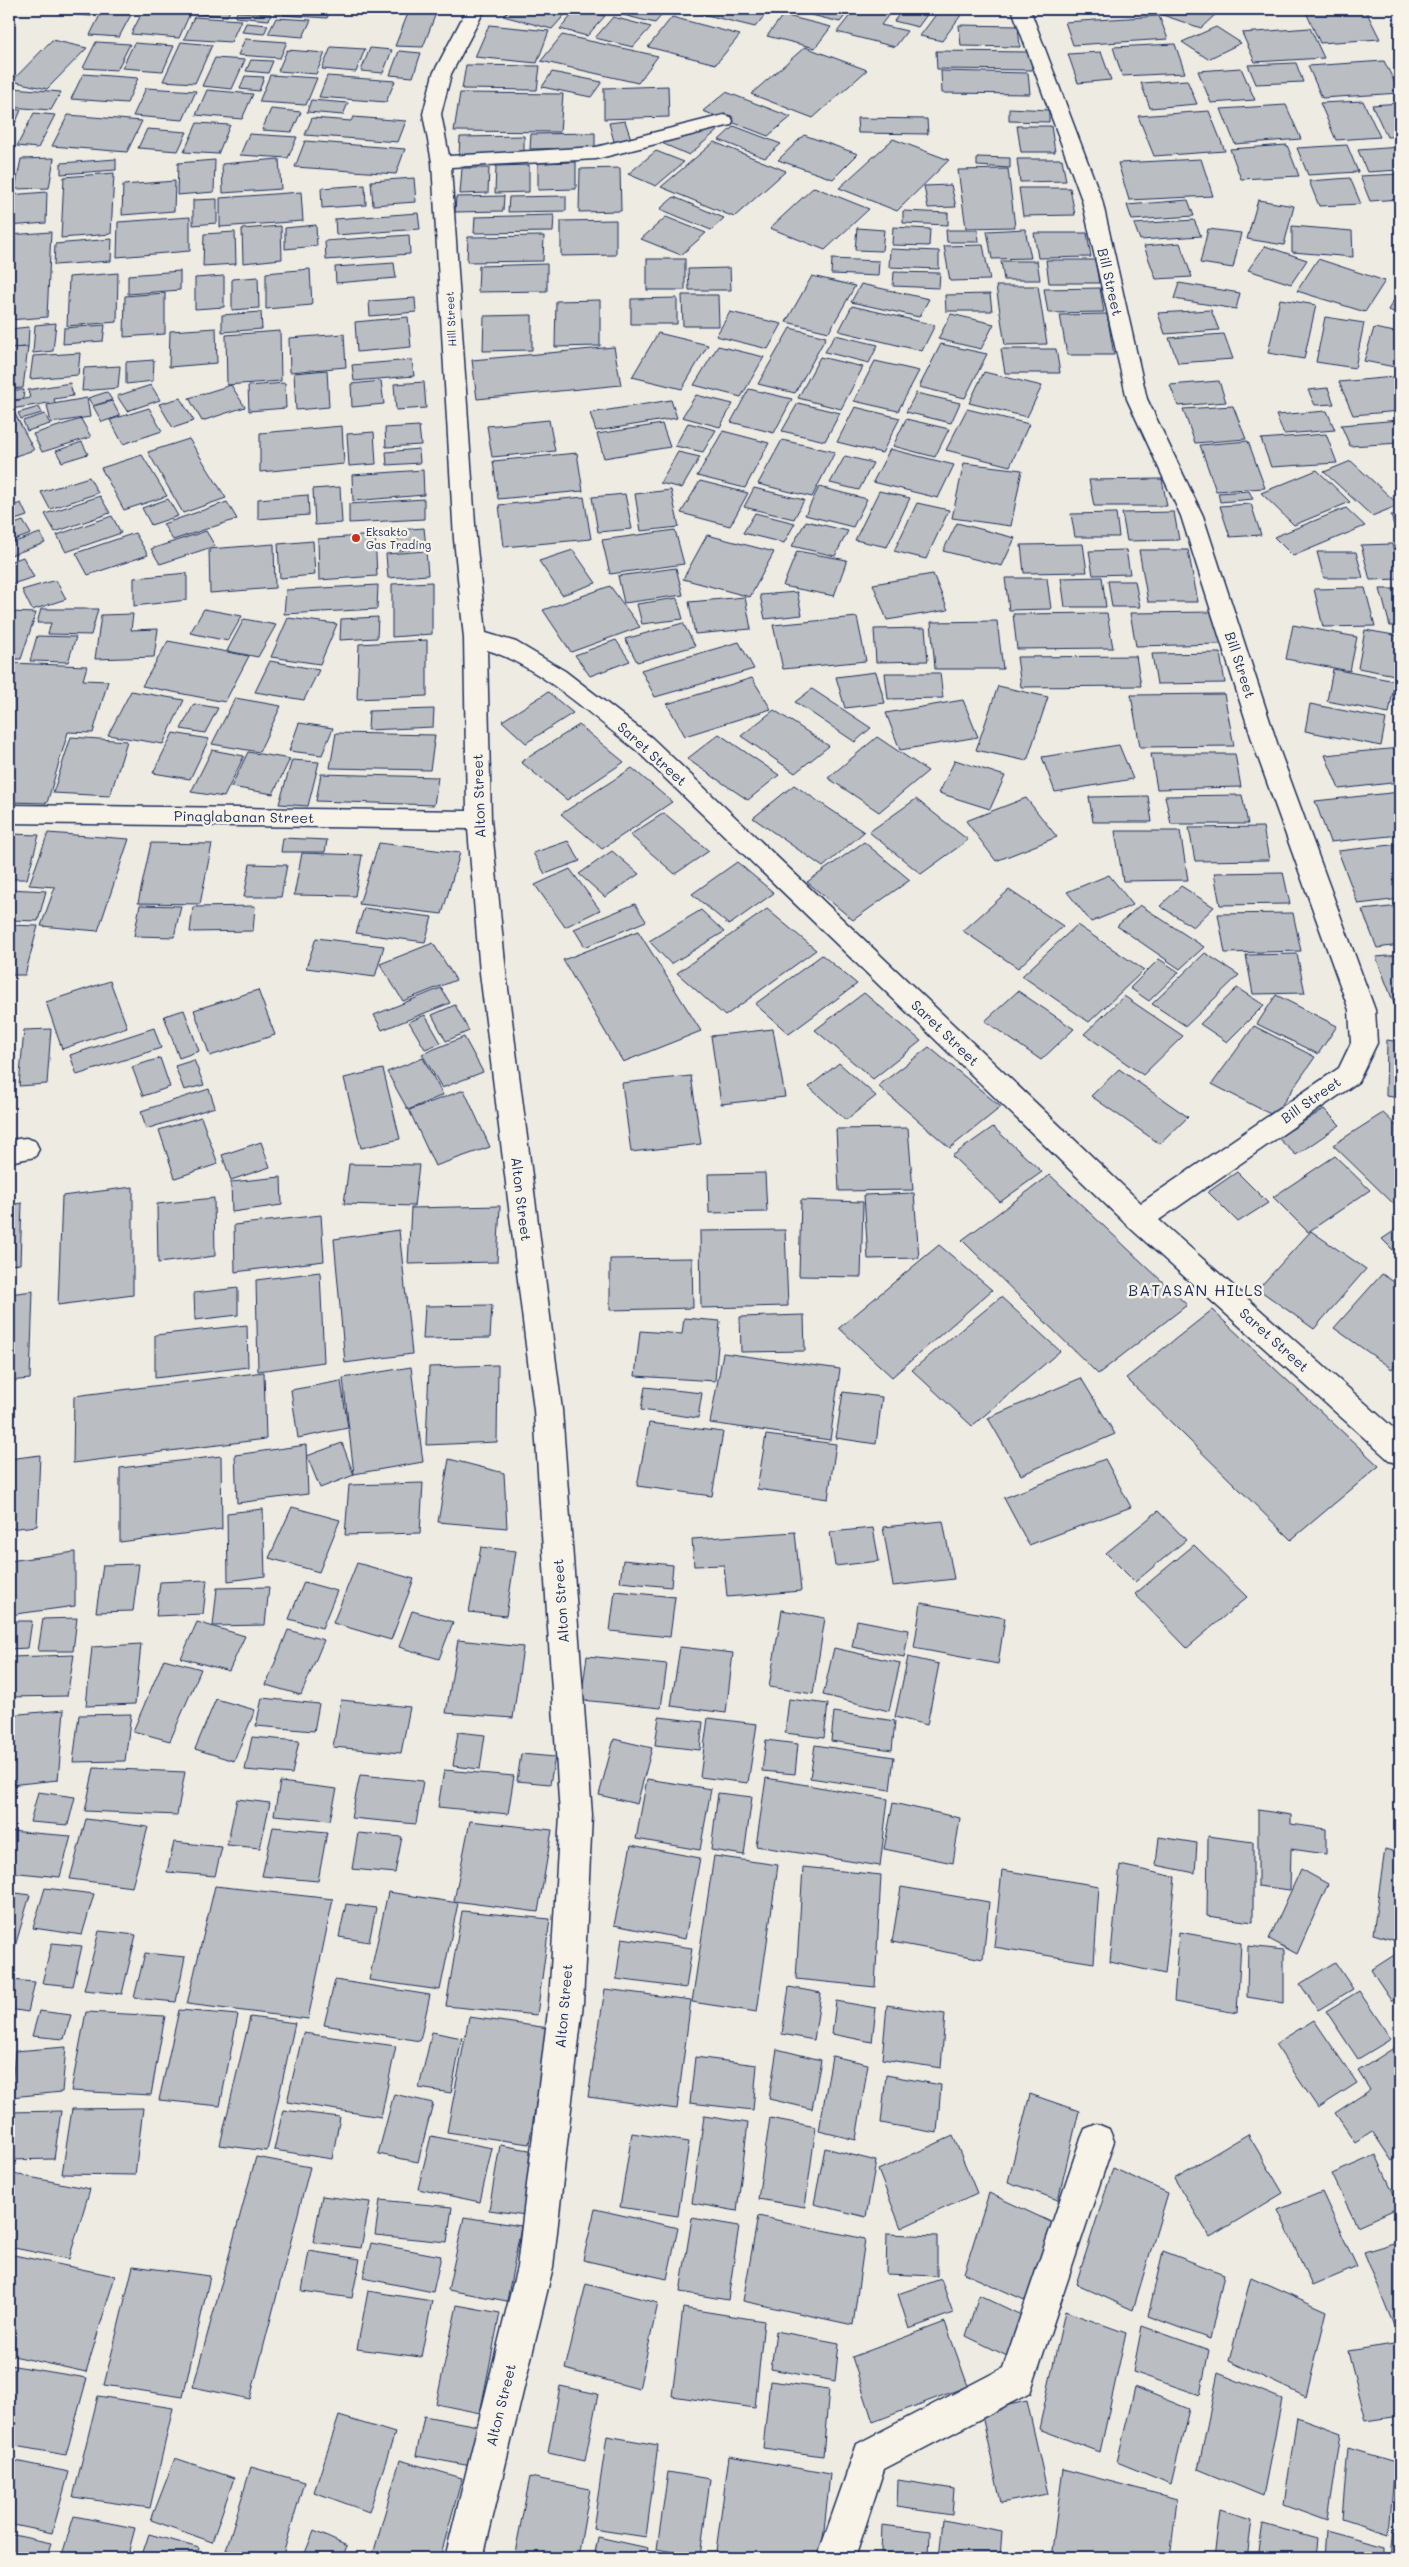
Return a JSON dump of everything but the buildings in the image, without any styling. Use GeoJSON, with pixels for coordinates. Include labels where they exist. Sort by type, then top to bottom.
{"type":"FeatureCollection","features":[{"type":"Feature","properties":{"kind":"street","name":"Hill Street"},"geometry":{"type":"LineString","coordinates":[[475,638],[465,539],[441,162],[432,114],[442,74],[476,9]]}},
{"type":"Feature","properties":{"kind":"street","name":"Bill Street"},"geometry":{"type":"LineString","coordinates":[[1018,10],[1092,200],[1137,399],[1192,516],[1267,749],[1362,1010],[1364,1043],[1348,1075],[1139,1219]]}},
{"type":"Feature","properties":{"kind":"street"},"geometry":{"type":"LineString","coordinates":[[441,162],[596,153],[724,121]]}},
{"type":"Feature","properties":{"kind":"street","name":"Saret Street"},"geometry":{"type":"LineString","coordinates":[[475,638],[508,648],[557,677],[644,744],[1139,1219],[1400,1452]]}},
{"type":"Feature","properties":{"kind":"street","name":"Alton Street"},"geometry":{"type":"LineString","coordinates":[[464,2558],[535,2267],[566,2003],[576,1815],[548,1410],[492,973],[479,820],[475,638]]}},
{"type":"Feature","properties":{"kind":"street","name":"Pinaglabanan Street"},"geometry":{"type":"LineString","coordinates":[[9,814],[479,820]]}},
{"type":"Feature","properties":{"kind":"street"},"geometry":{"type":"LineString","coordinates":[[836,2558],[870,2457],[1017,2380],[1097,2140]]}},
{"type":"Feature","properties":{"kind":"place","name":"Eksakto Gas Trading"},"geometry":{"type":"Point","coordinates":[356,538]}},
{"type":"Feature","properties":{"kind":"district","name":"BATASAN HILLS"},"geometry":{"type":"Point","coordinates":[1196,1290]}}]}
